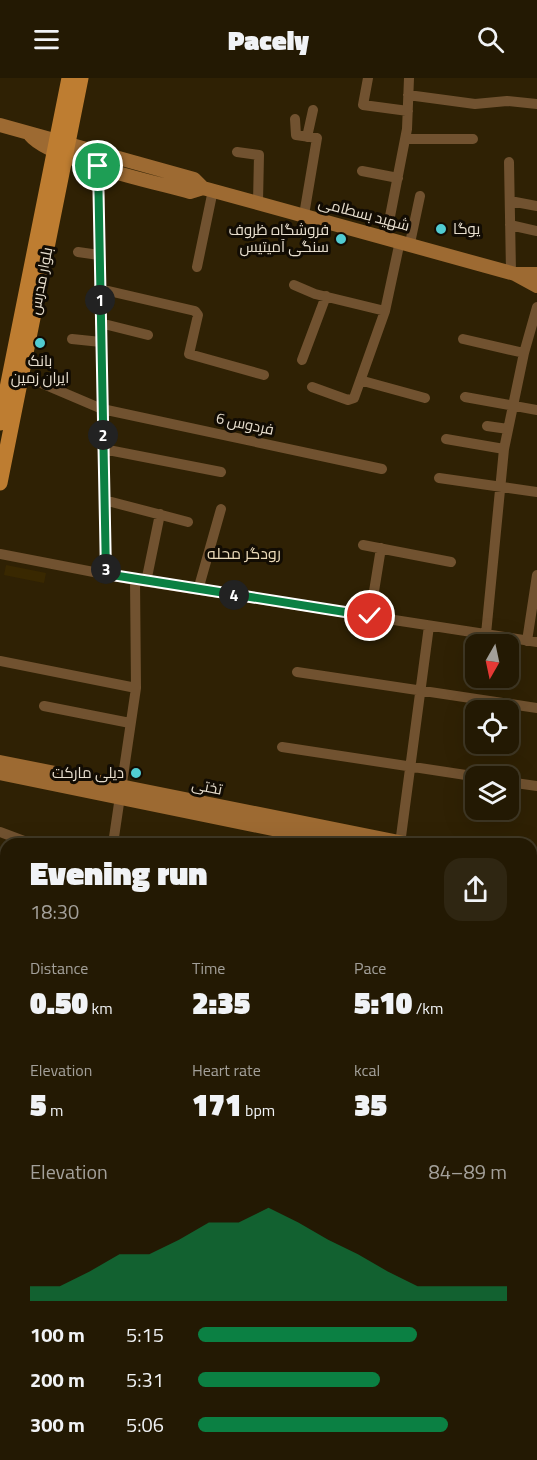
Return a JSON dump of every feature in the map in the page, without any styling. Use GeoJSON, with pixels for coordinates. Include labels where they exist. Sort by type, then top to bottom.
{"type":"FeatureCollection","features":[{"type":"Feature","properties":{"kind":"main road","name":"بلوار مدرس"},"geometry":{"type":"LineString","coordinates":[[62,148],[69,78]]}},
{"type":"Feature","properties":{"kind":"main road","name":"بلوار مدرس"},"geometry":{"type":"LineString","coordinates":[[0,423],[62,148],[81,78]]}},
{"type":"Feature","properties":{"kind":"main road"},"geometry":{"type":"LineString","coordinates":[[0,125],[30,135],[36,142],[62,148]]}},
{"type":"Feature","properties":{"kind":"main road","name":"شهید بسطامی"},"geometry":{"type":"LineString","coordinates":[[62,148],[98,166],[190,192],[208,189]]}},
{"type":"Feature","properties":{"kind":"main road","name":"شهید بسطامی"},"geometry":{"type":"LineString","coordinates":[[62,148],[194,179],[208,189],[513,273]]}},
{"type":"Feature","properties":{"kind":"main road"},"geometry":{"type":"LineString","coordinates":[[513,273],[537,274]]}},
{"type":"Feature","properties":{"kind":"main road"},"geometry":{"type":"LineString","coordinates":[[513,273],[537,286]]}},
{"type":"Feature","properties":{"kind":"main road","name":"بلوار مدرس"},"geometry":{"type":"LineString","coordinates":[[0,483],[10,377]]}},
{"type":"Feature","properties":{"kind":"main road","name":"تختی"},"geometry":{"type":"LineString","coordinates":[[0,762],[119,793],[319,838]]}},
{"type":"Feature","properties":{"kind":"main road","name":"تختی"},"geometry":{"type":"LineString","coordinates":[[0,773],[370,838]]}},
{"type":"Feature","properties":{"kind":"street"},"geometry":{"type":"LineString","coordinates":[[368,78],[363,105],[408,111]]}},
{"type":"Feature","properties":{"kind":"street"},"geometry":{"type":"LineString","coordinates":[[386,237],[405,139],[409,78]]}},
{"type":"Feature","properties":{"kind":"street"},"geometry":{"type":"LineString","coordinates":[[408,95],[475,104],[507,101],[537,104]]}},
{"type":"Feature","properties":{"kind":"street"},"geometry":{"type":"LineString","coordinates":[[307,137],[313,110]]}},
{"type":"Feature","properties":{"kind":"street"},"geometry":{"type":"LineString","coordinates":[[296,119],[296,135],[317,138],[304,215]]}},
{"type":"Feature","properties":{"kind":"street"},"geometry":{"type":"LineString","coordinates":[[405,139],[473,139]]}},
{"type":"Feature","properties":{"kind":"street"},"geometry":{"type":"LineString","coordinates":[[237,152],[259,155],[258,202]]}},
{"type":"Feature","properties":{"kind":"street"},"geometry":{"type":"LineString","coordinates":[[509,162],[513,273]]}},
{"type":"Feature","properties":{"kind":"street"},"geometry":{"type":"LineString","coordinates":[[98,166],[98,296],[106,574]]}},
{"type":"Feature","properties":{"kind":"street"},"geometry":{"type":"LineString","coordinates":[[362,171],[398,178]]}},
{"type":"Feature","properties":{"kind":"street"},"geometry":{"type":"LineString","coordinates":[[197,267],[208,189]]}},
{"type":"Feature","properties":{"kind":"street"},"geometry":{"type":"LineString","coordinates":[[312,387],[352,401],[363,381],[420,196]]}},
{"type":"Feature","properties":{"kind":"street"},"geometry":{"type":"LineString","coordinates":[[510,201],[537,206]]}},
{"type":"Feature","properties":{"kind":"street"},"geometry":{"type":"LineString","coordinates":[[510,225],[537,231]]}},
{"type":"Feature","properties":{"kind":"street"},"geometry":{"type":"LineString","coordinates":[[78,252],[99,255]]}},
{"type":"Feature","properties":{"kind":"street"},"geometry":{"type":"LineString","coordinates":[[294,285],[385,311]]}},
{"type":"Feature","properties":{"kind":"street"},"geometry":{"type":"LineString","coordinates":[[98,296],[195,311],[198,315],[189,354],[264,375]]}},
{"type":"Feature","properties":{"kind":"street"},"geometry":{"type":"LineString","coordinates":[[302,360],[326,296]]}},
{"type":"Feature","properties":{"kind":"street"},"geometry":{"type":"LineString","coordinates":[[0,554],[141,581],[486,634],[501,506],[499,485],[504,449],[524,353],[537,307]]}},
{"type":"Feature","properties":{"kind":"street"},"geometry":{"type":"LineString","coordinates":[[100,323],[148,335]]}},
{"type":"Feature","properties":{"kind":"street"},"geometry":{"type":"LineString","coordinates":[[72,339],[101,342]]}},
{"type":"Feature","properties":{"kind":"street"},"geometry":{"type":"LineString","coordinates":[[464,339],[524,353]]}},
{"type":"Feature","properties":{"kind":"street","name":"فردوس 6"},"geometry":{"type":"LineString","coordinates":[[10,377],[102,409],[382,469]]}},
{"type":"Feature","properties":{"kind":"street"},"geometry":{"type":"LineString","coordinates":[[363,381],[425,398]]}},
{"type":"Feature","properties":{"kind":"street"},"geometry":{"type":"LineString","coordinates":[[465,397],[537,410]]}},
{"type":"Feature","properties":{"kind":"street"},"geometry":{"type":"LineString","coordinates":[[488,426],[508,429]]}},
{"type":"Feature","properties":{"kind":"street"},"geometry":{"type":"LineString","coordinates":[[446,439],[504,449]]}},
{"type":"Feature","properties":{"kind":"street"},"geometry":{"type":"LineString","coordinates":[[103,449],[221,472]]}},
{"type":"Feature","properties":{"kind":"street"},"geometry":{"type":"LineString","coordinates":[[440,478],[537,492]]}},
{"type":"Feature","properties":{"kind":"street"},"geometry":{"type":"LineString","coordinates":[[104,500],[188,522]]}},
{"type":"Feature","properties":{"kind":"street"},"geometry":{"type":"LineString","coordinates":[[198,590],[221,509]]}},
{"type":"Feature","properties":{"kind":"street"},"geometry":{"type":"LineString","coordinates":[[114,838],[135,687],[141,581],[160,514]]}},
{"type":"Feature","properties":{"kind":"street"},"geometry":{"type":"LineString","coordinates":[[363,545],[451,562]]}},
{"type":"Feature","properties":{"kind":"street"},"geometry":{"type":"LineString","coordinates":[[370,616],[381,548]]}},
{"type":"Feature","properties":{"kind":"street"},"geometry":{"type":"LineString","coordinates":[[532,641],[537,575]]}},
{"type":"Feature","properties":{"kind":"street"},"geometry":{"type":"LineString","coordinates":[[404,838],[410,766],[429,626]]}},
{"type":"Feature","properties":{"kind":"street"},"geometry":{"type":"LineString","coordinates":[[0,661],[135,687]]}},
{"type":"Feature","properties":{"kind":"street"},"geometry":{"type":"LineString","coordinates":[[297,672],[537,708]]}},
{"type":"Feature","properties":{"kind":"street"},"geometry":{"type":"LineString","coordinates":[[44,706],[130,723]]}},
{"type":"Feature","properties":{"kind":"street"},"geometry":{"type":"LineString","coordinates":[[282,747],[465,775]]}},
{"type":"Feature","properties":{"kind":"street"},"geometry":{"type":"LineString","coordinates":[[519,784],[537,786]]}},
{"type":"Feature","properties":{"kind":"street"},"geometry":{"type":"LineString","coordinates":[[0,832],[16,838]]}},
{"type":"Feature","properties":{"kind":"shaded area"},"geometry":{"type":"Polygon","coordinates":[[[6,565],[46,573],[44,583],[4,575],[6,565]]]}},
{"type":"Feature","properties":{"kind":"place","name":"یوگا"},"geometry":{"type":"Point","coordinates":[441,229]}},
{"type":"Feature","properties":{"kind":"place","name":"فروشگاه ظروف سنگی آمیتیس"},"geometry":{"type":"Point","coordinates":[341,239]}},
{"type":"Feature","properties":{"kind":"place","name":"بانک ایران زمین"},"geometry":{"type":"Point","coordinates":[40,343]}},
{"type":"Feature","properties":{"kind":"place","name":"دیلی مارکت"},"geometry":{"type":"Point","coordinates":[136,773]}},
{"type":"Feature","properties":{"kind":"district","name":"رودگر محله"},"geometry":{"type":"Point","coordinates":[244,553]}},
{"type":"Feature","properties":{"kind":"route"},"geometry":{"type":"LineString","coordinates":[[98,166],[106,574],[370,616]]}}]}
